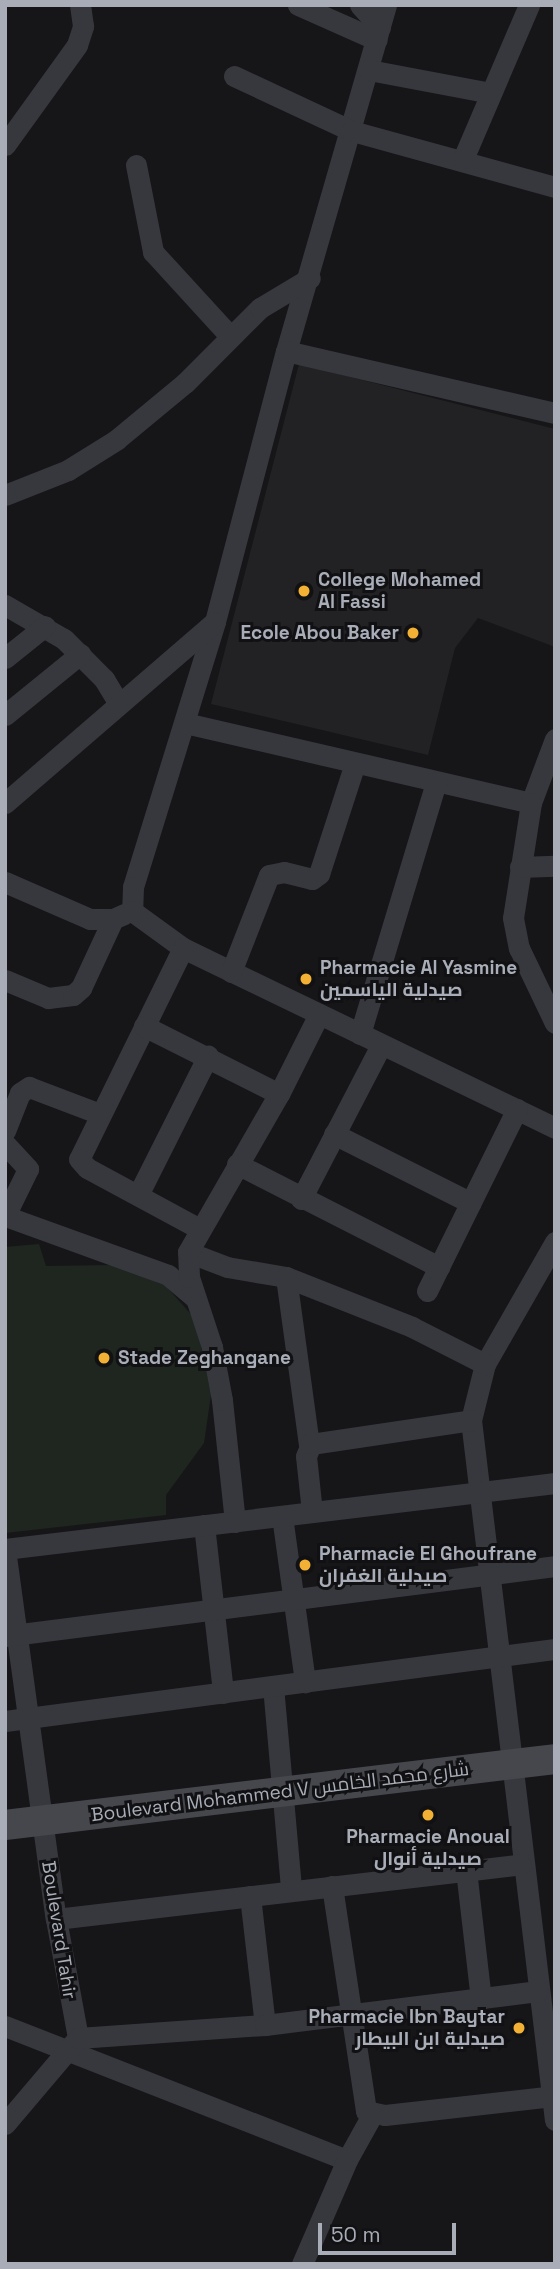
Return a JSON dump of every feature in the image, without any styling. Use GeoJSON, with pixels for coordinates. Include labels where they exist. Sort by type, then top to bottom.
{"type":"FeatureCollection","features":[{"type":"Feature","properties":{"kind":"main road","name":"Boulevard Mohammed V شارع محمد الخامس"},"geometry":{"type":"LineString","coordinates":[[5,1825],[555,1759]]}},
{"type":"Feature","properties":{"kind":"street"},"geometry":{"type":"LineString","coordinates":[[5,145],[77,46],[83,26],[80,5]]}},
{"type":"Feature","properties":{"kind":"street"},"geometry":{"type":"LineString","coordinates":[[298,5],[379,34]]}},
{"type":"Feature","properties":{"kind":"street"},"geometry":{"type":"LineString","coordinates":[[360,5],[379,34]]}},
{"type":"Feature","properties":{"kind":"street"},"geometry":{"type":"LineString","coordinates":[[5,980],[48,998],[73,995],[81,988],[122,915],[133,887],[215,622],[286,351],[310,278],[386,5]]}},
{"type":"Feature","properties":{"kind":"street"},"geometry":{"type":"LineString","coordinates":[[463,159],[529,5]]}},
{"type":"Feature","properties":{"kind":"street"},"geometry":{"type":"LineString","coordinates":[[369,70],[491,93]]}},
{"type":"Feature","properties":{"kind":"street"},"geometry":{"type":"LineString","coordinates":[[234,76],[352,131],[463,159],[555,187]]}},
{"type":"Feature","properties":{"kind":"street"},"geometry":{"type":"LineString","coordinates":[[136,165],[153,252],[229,336]]}},
{"type":"Feature","properties":{"kind":"street"},"geometry":{"type":"LineString","coordinates":[[5,495],[68,470],[116,440],[185,383],[229,336],[277,294],[310,278]]}},
{"type":"Feature","properties":{"kind":"street"},"geometry":{"type":"LineString","coordinates":[[286,351],[555,414]]}},
{"type":"Feature","properties":{"kind":"street"},"geometry":{"type":"LineString","coordinates":[[5,605],[45,626],[80,654],[118,702]]}},
{"type":"Feature","properties":{"kind":"street"},"geometry":{"type":"LineString","coordinates":[[5,803],[118,702],[215,622]]}},
{"type":"Feature","properties":{"kind":"street"},"geometry":{"type":"LineString","coordinates":[[5,658],[45,626]]}},
{"type":"Feature","properties":{"kind":"street"},"geometry":{"type":"LineString","coordinates":[[5,715],[80,654]]}},
{"type":"Feature","properties":{"kind":"street"},"geometry":{"type":"LineString","coordinates":[[184,723],[531,803]]}},
{"type":"Feature","properties":{"kind":"street"},"geometry":{"type":"LineString","coordinates":[[555,739],[531,803],[520,867],[514,934],[555,1023]]}},
{"type":"Feature","properties":{"kind":"street"},"geometry":{"type":"LineString","coordinates":[[231,972],[269,875],[284,872],[312,879],[319,874],[355,763]]}},
{"type":"Feature","properties":{"kind":"street"},"geometry":{"type":"LineString","coordinates":[[360,1034],[436,782]]}},
{"type":"Feature","properties":{"kind":"street"},"geometry":{"type":"LineString","coordinates":[[520,867],[555,866]]}},
{"type":"Feature","properties":{"kind":"street"},"geometry":{"type":"LineString","coordinates":[[5,883],[73,914],[122,915],[318,1016],[555,1128]]}},
{"type":"Feature","properties":{"kind":"street"},"geometry":{"type":"LineString","coordinates":[[183,948],[100,1114],[80,1162],[200,1228]]}},
{"type":"Feature","properties":{"kind":"street"},"geometry":{"type":"LineString","coordinates":[[235,1522],[217,1373],[194,1297],[188,1252],[279,1094],[318,1016]]}},
{"type":"Feature","properties":{"kind":"street"},"geometry":{"type":"LineString","coordinates":[[144,1026],[279,1094]]}},
{"type":"Feature","properties":{"kind":"street"},"geometry":{"type":"LineString","coordinates":[[301,1199],[381,1045]]}},
{"type":"Feature","properties":{"kind":"street"},"geometry":{"type":"LineString","coordinates":[[138,1195],[208,1056]]}},
{"type":"Feature","properties":{"kind":"street"},"geometry":{"type":"LineString","coordinates":[[5,1130],[20,1093],[29,1087],[100,1114]]}},
{"type":"Feature","properties":{"kind":"street"},"geometry":{"type":"LineString","coordinates":[[427,1292],[517,1108]]}},
{"type":"Feature","properties":{"kind":"street"},"geometry":{"type":"LineString","coordinates":[[334,1134],[471,1203]]}},
{"type":"Feature","properties":{"kind":"street"},"geometry":{"type":"LineString","coordinates":[[5,1144],[28,1169],[6,1216],[168,1275],[194,1297]]}},
{"type":"Feature","properties":{"kind":"street"},"geometry":{"type":"LineString","coordinates":[[237,1164],[301,1199],[439,1267]]}},
{"type":"Feature","properties":{"kind":"street"},"geometry":{"type":"LineString","coordinates":[[555,1242],[485,1364],[471,1420],[521,1864],[555,2120]]}},
{"type":"Feature","properties":{"kind":"street"},"geometry":{"type":"LineString","coordinates":[[188,1252],[227,1267],[286,1277],[412,1327],[485,1364]]}},
{"type":"Feature","properties":{"kind":"street"},"geometry":{"type":"LineString","coordinates":[[286,1277],[309,1446],[312,1512]]}},
{"type":"Feature","properties":{"kind":"street"},"geometry":{"type":"LineString","coordinates":[[309,1446],[471,1420]]}},
{"type":"Feature","properties":{"kind":"street"},"geometry":{"type":"LineString","coordinates":[[5,1549],[555,1483]]}},
{"type":"Feature","properties":{"kind":"street"},"geometry":{"type":"LineString","coordinates":[[282,1516],[305,1682]]}},
{"type":"Feature","properties":{"kind":"street"},"geometry":{"type":"LineString","coordinates":[[204,1525],[223,1693]]}},
{"type":"Feature","properties":{"kind":"street","name":"Boulevard Tahir"},"geometry":{"type":"LineString","coordinates":[[5,1549],[11,1636],[28,1718],[72,2044]]}},
{"type":"Feature","properties":{"kind":"street"},"geometry":{"type":"LineString","coordinates":[[11,1636],[555,1566]]}},
{"type":"Feature","properties":{"kind":"street"},"geometry":{"type":"LineString","coordinates":[[5,1721],[555,1650]]}},
{"type":"Feature","properties":{"kind":"street"},"geometry":{"type":"LineString","coordinates":[[273,1686],[291,1889]]}},
{"type":"Feature","properties":{"kind":"street"},"geometry":{"type":"LineString","coordinates":[[56,1919],[291,1889],[521,1864]]}},
{"type":"Feature","properties":{"kind":"street"},"geometry":{"type":"LineString","coordinates":[[466,1870],[481,1998]]}},
{"type":"Feature","properties":{"kind":"street"},"geometry":{"type":"LineString","coordinates":[[332,1886],[363,2105],[372,2115]]}},
{"type":"Feature","properties":{"kind":"street"},"geometry":{"type":"LineString","coordinates":[[250,1896],[265,2025]]}},
{"type":"Feature","properties":{"kind":"street"},"geometry":{"type":"LineString","coordinates":[[5,2124],[72,2044],[265,2025],[538,1992]]}},
{"type":"Feature","properties":{"kind":"street"},"geometry":{"type":"LineString","coordinates":[[5,2026],[72,2044],[347,2160]]}},
{"type":"Feature","properties":{"kind":"street"},"geometry":{"type":"LineString","coordinates":[[372,2115],[553,2096]]}},
{"type":"Feature","properties":{"kind":"street"},"geometry":{"type":"LineString","coordinates":[[300,2262],[347,2160],[372,2115]]}},
{"type":"Feature","properties":{"kind":"shaded area","name":"College Mohamed Al Fassi"},"geometry":{"type":"Polygon","coordinates":[[[299,364],[555,429],[555,647],[478,618],[455,648],[428,755],[211,704],[299,364]]]}},
{"type":"Feature","properties":{"kind":"shaded area","name":"Stade Zeghangane"},"geometry":{"type":"Polygon","coordinates":[[[39,1244],[46,1266],[114,1265],[166,1286],[196,1320],[211,1395],[204,1443],[166,1495],[166,1515],[5,1533],[5,1247],[39,1244]]]}},
{"type":"Feature","properties":{"kind":"place","name":"College Mohamed Al Fassi"},"geometry":{"type":"Point","coordinates":[304,591]}},
{"type":"Feature","properties":{"kind":"place","name":"Ecole Abou Baker"},"geometry":{"type":"Point","coordinates":[413,633]}},
{"type":"Feature","properties":{"kind":"place","name":"Pharmacie Al Yasmine صيدلية الياسمين"},"geometry":{"type":"Point","coordinates":[306,979]}},
{"type":"Feature","properties":{"kind":"place","name":"Stade Zeghangane"},"geometry":{"type":"Point","coordinates":[104,1358]}},
{"type":"Feature","properties":{"kind":"place","name":"Pharmacie El Ghoufrane صيدلية الغفران"},"geometry":{"type":"Point","coordinates":[305,1565]}},
{"type":"Feature","properties":{"kind":"place","name":"Pharmacie Anoual صيدلية أنوال"},"geometry":{"type":"Point","coordinates":[428,1815]}},
{"type":"Feature","properties":{"kind":"place","name":"Pharmacie Ibn Baytar صيدلية ابن البيطار"},"geometry":{"type":"Point","coordinates":[519,2028]}}]}
